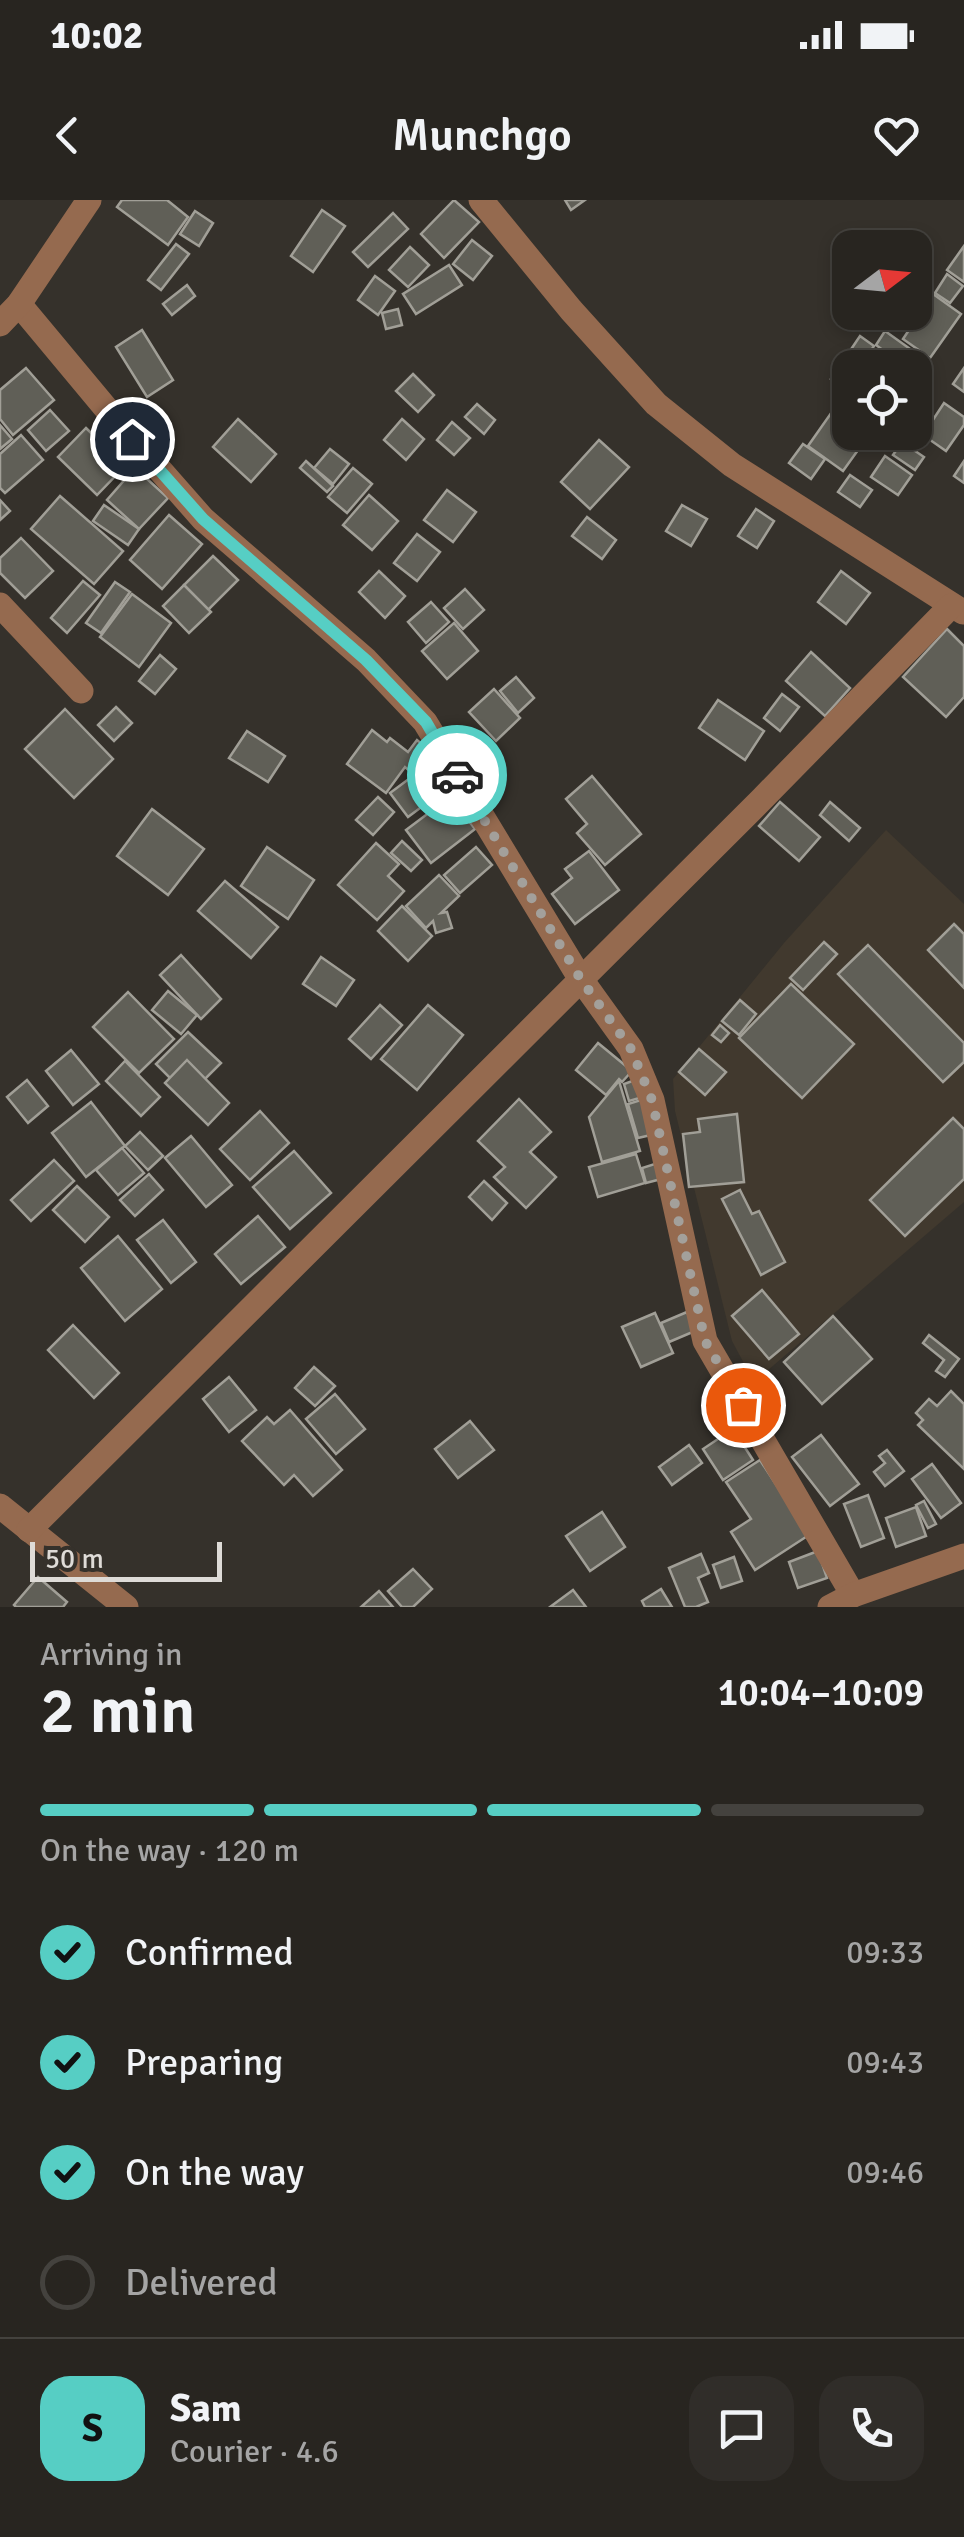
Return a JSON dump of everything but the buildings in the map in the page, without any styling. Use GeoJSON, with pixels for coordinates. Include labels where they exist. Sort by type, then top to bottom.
{"type":"FeatureCollection","features":[{"type":"Feature","properties":{"kind":"street"},"geometry":{"type":"LineString","coordinates":[[0,324],[20,304],[89,200]]}},
{"type":"Feature","properties":{"kind":"street"},"geometry":{"type":"LineString","coordinates":[[29,1530],[580,978],[958,609],[732,465],[656,404],[571,310],[481,200]]}},
{"type":"Feature","properties":{"kind":"street"},"geometry":{"type":"LineString","coordinates":[[20,304],[203,519],[366,660],[426,722],[580,978],[631,1049],[652,1100],[705,1341],[841,1601],[964,1556]]}},
{"type":"Feature","properties":{"kind":"street"},"geometry":{"type":"LineString","coordinates":[[0,605],[81,691]]}},
{"type":"Feature","properties":{"kind":"street"},"geometry":{"type":"LineString","coordinates":[[0,1506],[126,1607]]}},
{"type":"Feature","properties":{"kind":"shaded area"},"geometry":{"type":"Polygon","coordinates":[[[886,830],[964,904],[964,1202],[754,1382],[732,1341],[675,1111],[673,1079],[784,943],[886,830]]]}},
{"type":"Feature","properties":{"kind":"way so far"},"geometry":{"type":"LineString","coordinates":[[457,775],[580,978],[631,1049],[652,1100],[705,1341],[743,1405]]}},
{"type":"Feature","properties":{"kind":"route"},"geometry":{"type":"LineString","coordinates":[[132,439],[203,519],[366,660],[426,722],[457,775]]}}]}
